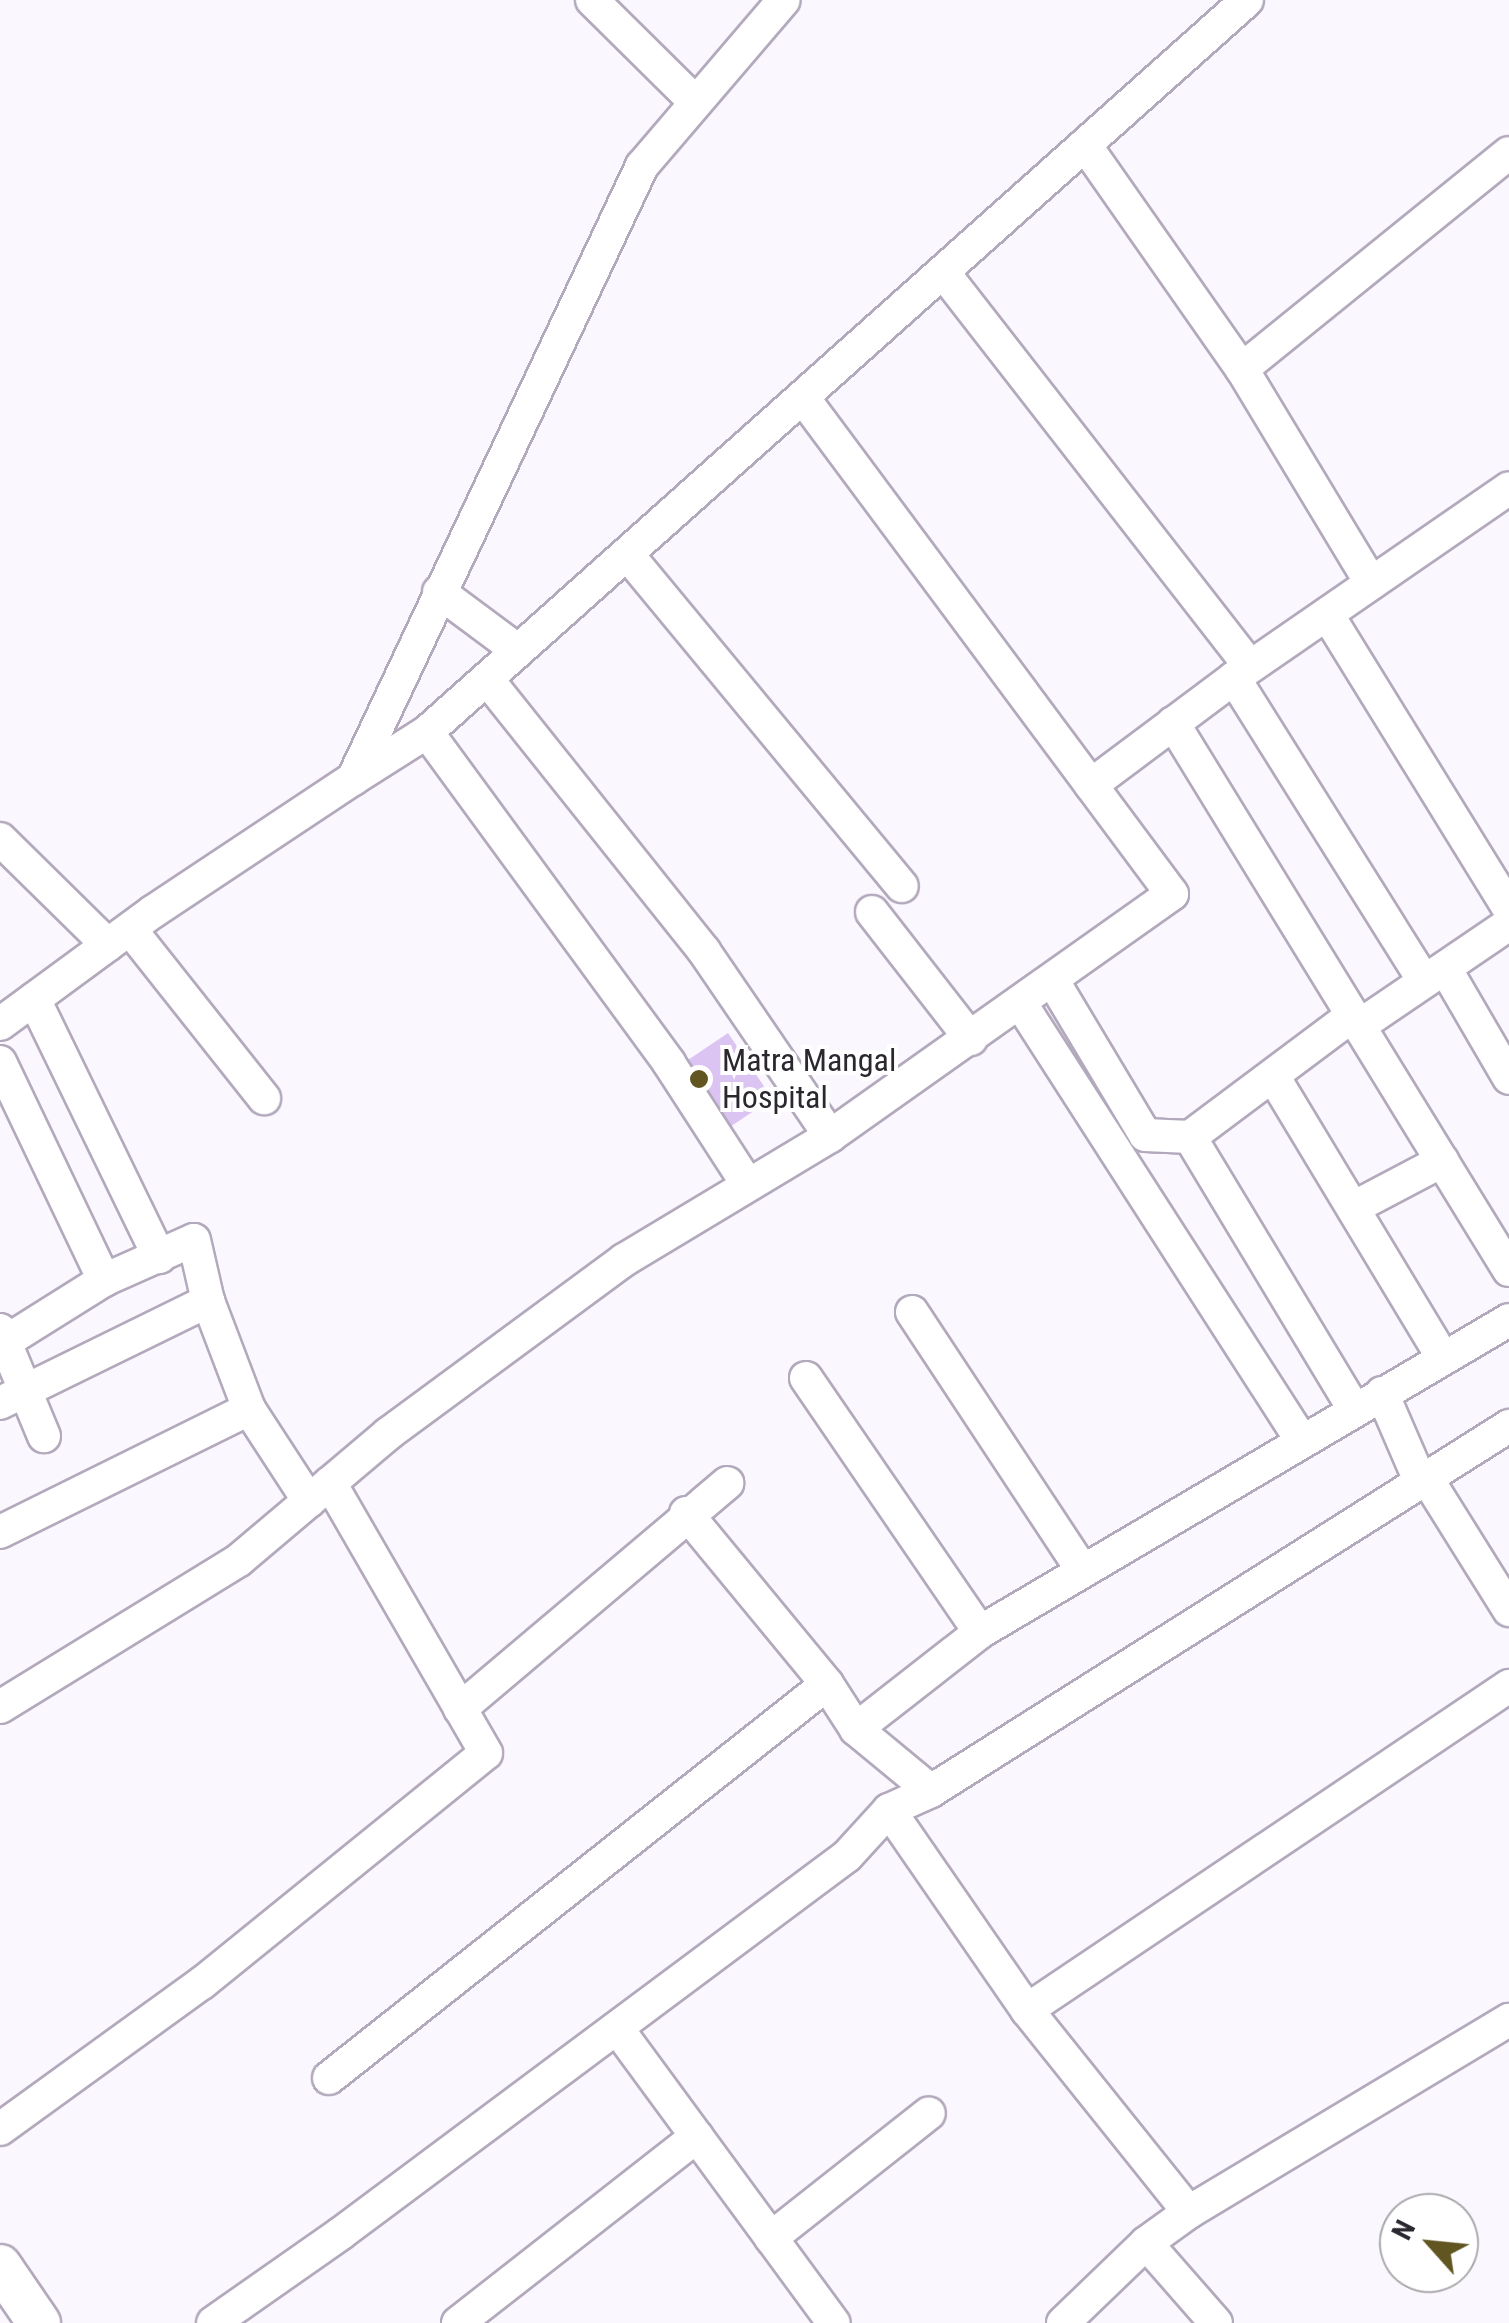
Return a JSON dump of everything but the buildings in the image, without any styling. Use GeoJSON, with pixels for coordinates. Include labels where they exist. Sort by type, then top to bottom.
{"type":"FeatureCollection","features":[{"type":"Feature","properties":{"kind":"street"},"geometry":{"type":"LineString","coordinates":[[592,0],[695,102]]}},
{"type":"Feature","properties":{"kind":"street"},"geometry":{"type":"LineString","coordinates":[[353,779],[642,166],[784,0]]}},
{"type":"Feature","properties":{"kind":"street"},"geometry":{"type":"LineString","coordinates":[[0,1024],[119,937],[427,732],[1247,0]]}},
{"type":"Feature","properties":{"kind":"street"},"geometry":{"type":"LineString","coordinates":[[1085,145],[1242,368],[1371,583]]}},
{"type":"Feature","properties":{"kind":"street"},"geometry":{"type":"LineString","coordinates":[[1242,368],[1509,152]]}},
{"type":"Feature","properties":{"kind":"street"},"geometry":{"type":"LineString","coordinates":[[943,272],[1242,672],[1434,974],[1509,1078]]}},
{"type":"Feature","properties":{"kind":"street"},"geometry":{"type":"LineString","coordinates":[[0,1707],[238,1560],[388,1434],[624,1260],[830,1136],[1172,894],[804,399]]}},
{"type":"Feature","properties":{"kind":"street"},"geometry":{"type":"LineString","coordinates":[[1091,785],[1242,672],[1371,583],[1505,502]]}},
{"type":"Feature","properties":{"kind":"street"},"geometry":{"type":"LineString","coordinates":[[627,554],[902,886]]}},
{"type":"Feature","properties":{"kind":"street"},"geometry":{"type":"LineString","coordinates":[[438,592],[517,650]]}},
{"type":"Feature","properties":{"kind":"street"},"geometry":{"type":"LineString","coordinates":[[1326,614],[1509,909]]}},
{"type":"Feature","properties":{"kind":"street"},"geometry":{"type":"LineString","coordinates":[[486,679],[704,951],[830,1136]]}},
{"type":"Feature","properties":{"kind":"street"},"geometry":{"type":"LineString","coordinates":[[1173,724],[1509,1270]]}},
{"type":"Feature","properties":{"kind":"street"},"geometry":{"type":"LineString","coordinates":[[427,732],[670,1063],[748,1185]]}},
{"type":"Feature","properties":{"kind":"street"},"geometry":{"type":"LineString","coordinates":[[0,839],[119,937],[264,1098]]}},
{"type":"Feature","properties":{"kind":"street"},"geometry":{"type":"LineString","coordinates":[[872,912],[971,1038]]}},
{"type":"Feature","properties":{"kind":"street"},"geometry":{"type":"LineString","coordinates":[[1052,981],[1146,1135],[1190,1138],[1273,1076],[1509,924]]}},
{"type":"Feature","properties":{"kind":"street"},"geometry":{"type":"LineString","coordinates":[[34,999],[159,1257]]}},
{"type":"Feature","properties":{"kind":"street"},"geometry":{"type":"LineString","coordinates":[[1021,1004],[1302,1441]]}},
{"type":"Feature","properties":{"kind":"street"},"geometry":{"type":"LineString","coordinates":[[0,1062],[104,1280]]}},
{"type":"Feature","properties":{"kind":"street"},"geometry":{"type":"LineString","coordinates":[[1273,1076],[1443,1358]]}},
{"type":"Feature","properties":{"kind":"street"},"geometry":{"type":"LineString","coordinates":[[1190,1138],[1509,1610]]}},
{"type":"Feature","properties":{"kind":"street"},"geometry":{"type":"LineString","coordinates":[[1353,1208],[1442,1161]]}},
{"type":"Feature","properties":{"kind":"street"},"geometry":{"type":"LineString","coordinates":[[0,2129],[202,1983],[486,1753],[320,1492],[249,1409],[208,1302],[194,1240],[104,1280],[3,1336],[12,1396],[44,1436]]}},
{"type":"Feature","properties":{"kind":"street"},"geometry":{"type":"LineString","coordinates":[[12,1396],[208,1302]]}},
{"type":"Feature","properties":{"kind":"street"},"geometry":{"type":"LineString","coordinates":[[912,1312],[1083,1571]]}},
{"type":"Feature","properties":{"kind":"street"},"geometry":{"type":"LineString","coordinates":[[856,1730],[980,1632],[1509,1320]]}},
{"type":"Feature","properties":{"kind":"street"},"geometry":{"type":"LineString","coordinates":[[806,1378],[980,1632]]}},
{"type":"Feature","properties":{"kind":"street"},"geometry":{"type":"LineString","coordinates":[[0,1532],[249,1409]]}},
{"type":"Feature","properties":{"kind":"street"},"geometry":{"type":"LineString","coordinates":[[213,2323],[847,1856],[889,1810],[930,1791],[1509,1426]]}},
{"type":"Feature","properties":{"kind":"street"},"geometry":{"type":"LineString","coordinates":[[460,1709],[686,1513],[727,1483]]}},
{"type":"Feature","properties":{"kind":"street"},"geometry":{"type":"LineString","coordinates":[[686,1513],[828,1684],[856,1730],[930,1791]]}},
{"type":"Feature","properties":{"kind":"street"},"geometry":{"type":"LineString","coordinates":[[329,2078],[828,1684]]}},
{"type":"Feature","properties":{"kind":"street"},"geometry":{"type":"LineString","coordinates":[[1028,2010],[1509,1686]]}},
{"type":"Feature","properties":{"kind":"street"},"geometry":{"type":"LineString","coordinates":[[889,1810],[1028,2010],[1189,2212]]}},
{"type":"Feature","properties":{"kind":"street"},"geometry":{"type":"LineString","coordinates":[[1063,2323],[1146,2242],[1189,2212],[1509,2020]]}},
{"type":"Feature","properties":{"kind":"street"},"geometry":{"type":"LineString","coordinates":[[617,2028],[834,2323]]}},
{"type":"Feature","properties":{"kind":"street"},"geometry":{"type":"LineString","coordinates":[[771,2238],[930,2113]]}},
{"type":"Feature","properties":{"kind":"street"},"geometry":{"type":"LineString","coordinates":[[458,2323],[697,2136]]}},
{"type":"Feature","properties":{"kind":"street"},"geometry":{"type":"LineString","coordinates":[[1146,2242],[1216,2323]]}},
{"type":"Feature","properties":{"kind":"street"},"geometry":{"type":"LineString","coordinates":[[0,2266],[39,2323]]}},
{"type":"Feature","properties":{"kind":"place","name":"Matra Mangal Hospital"},"geometry":{"type":"Point","coordinates":[699,1079]}}]}
